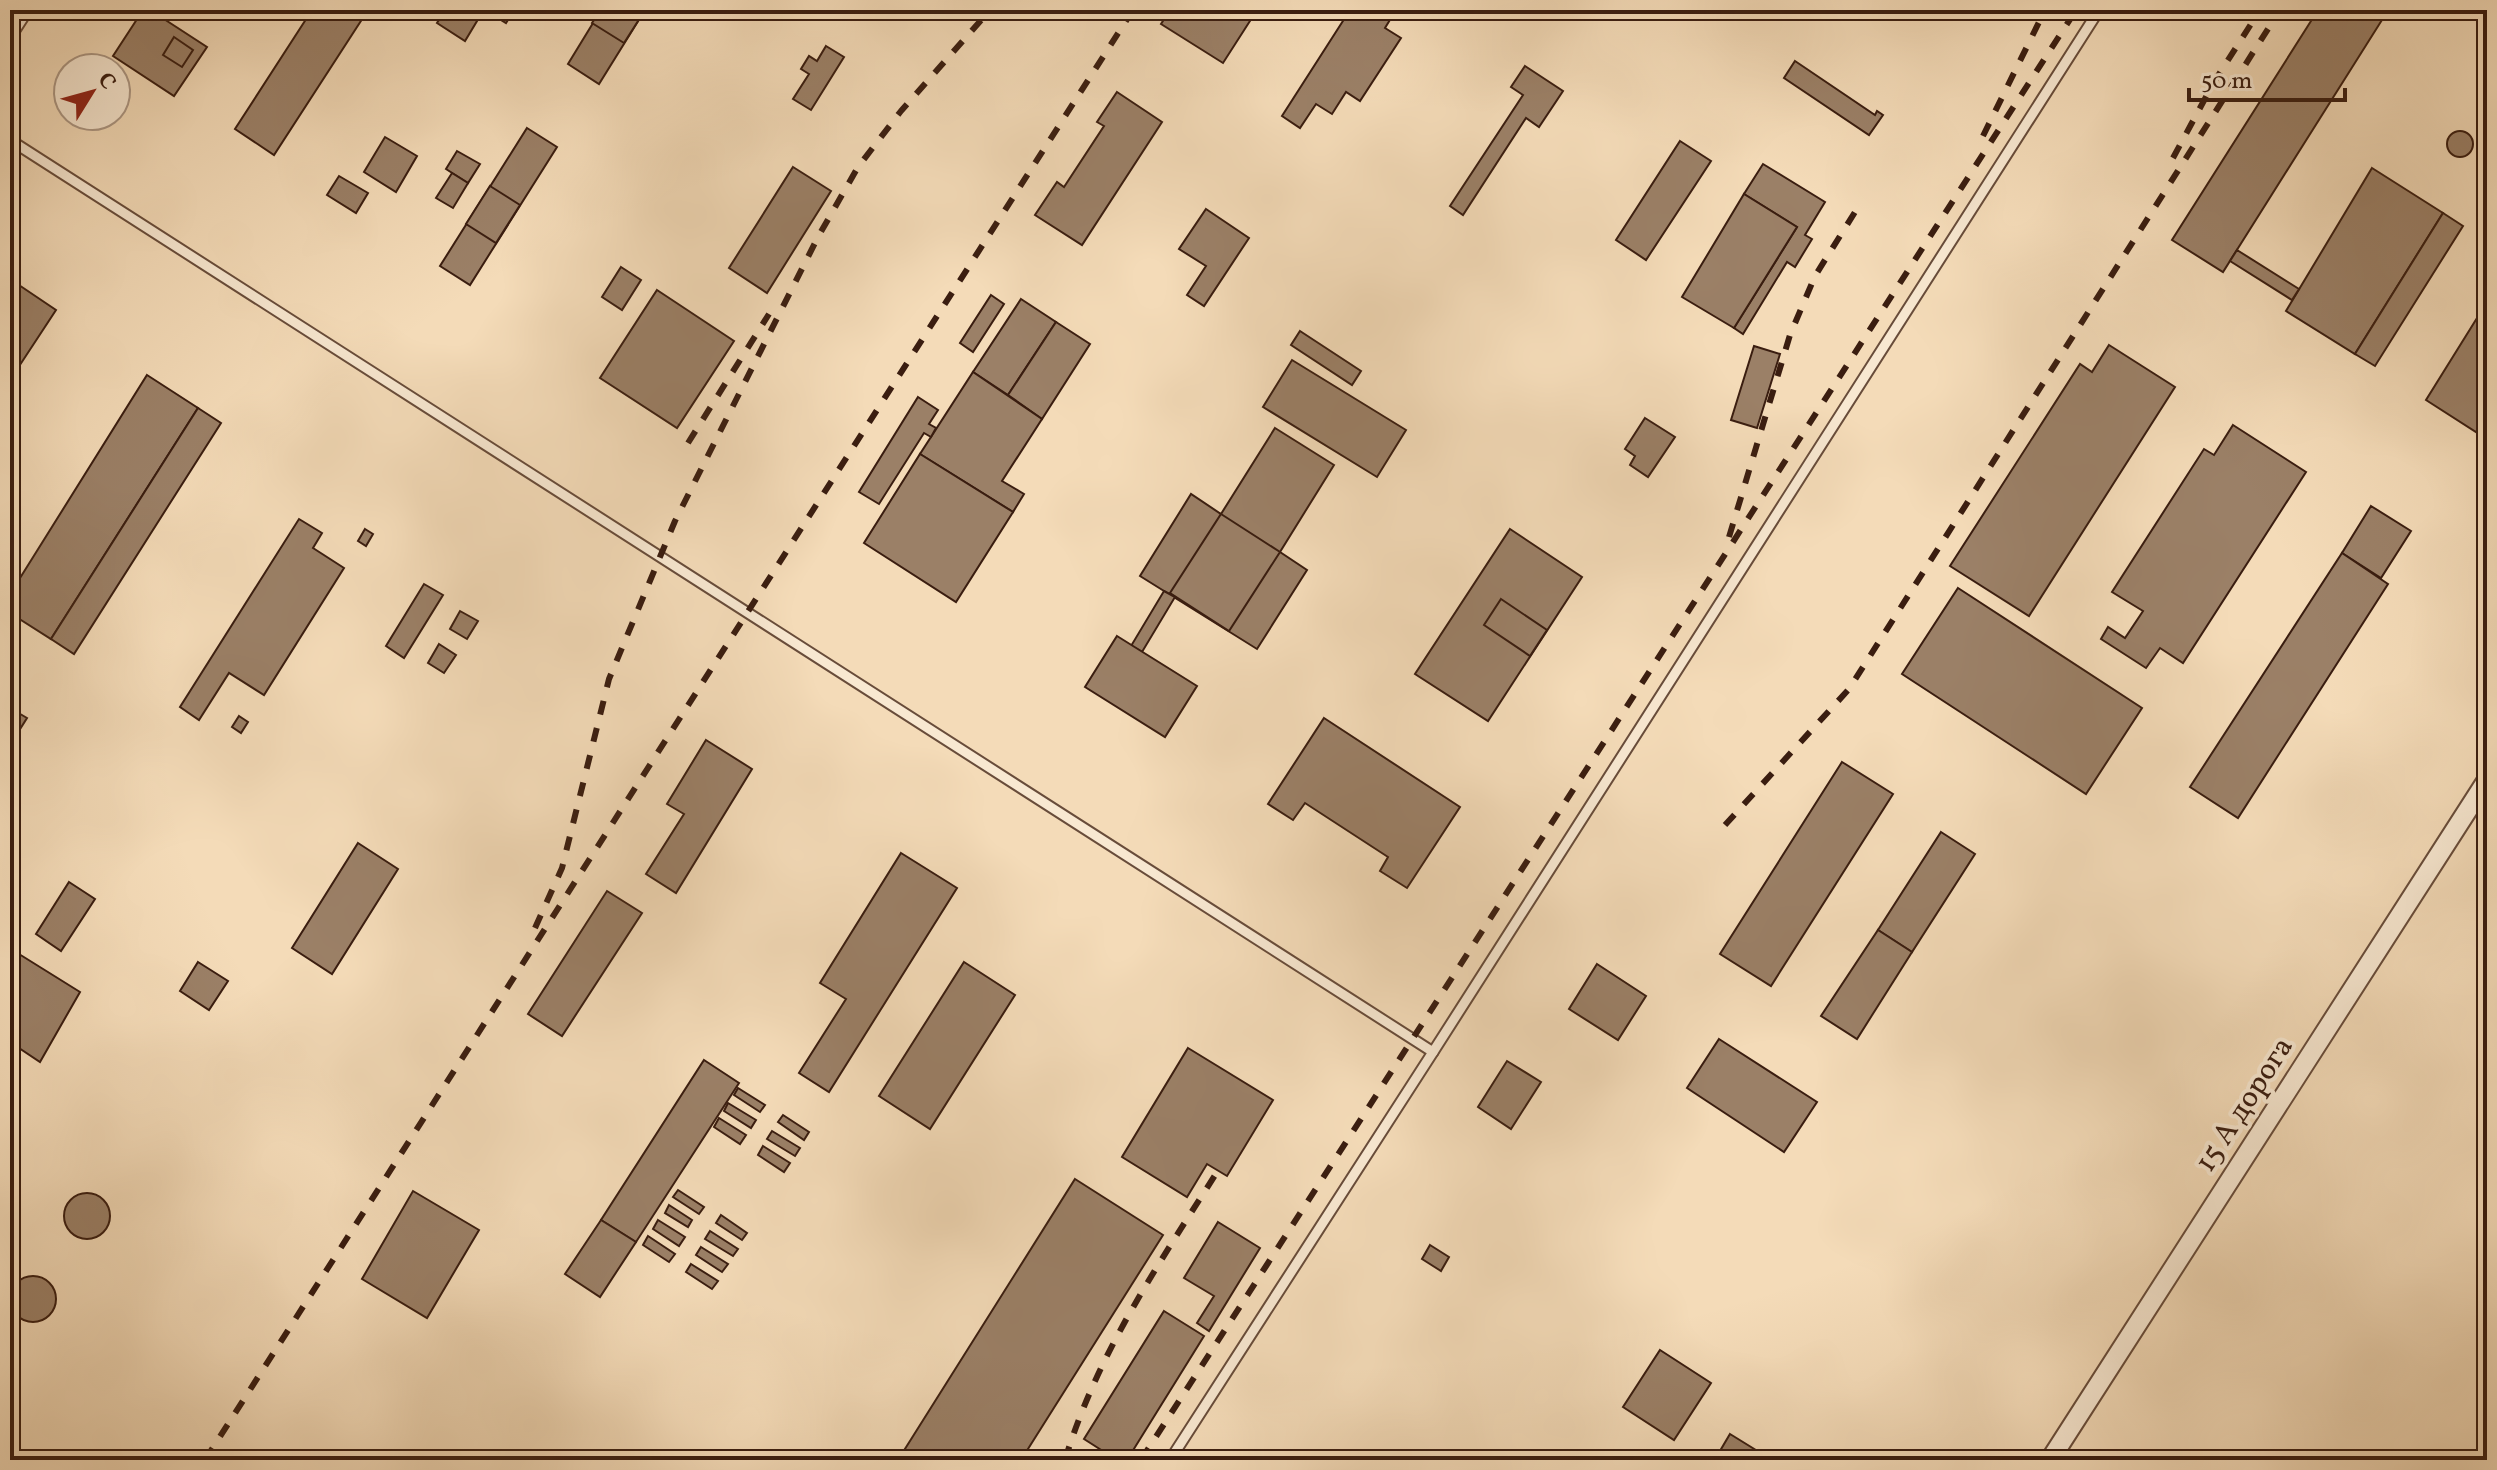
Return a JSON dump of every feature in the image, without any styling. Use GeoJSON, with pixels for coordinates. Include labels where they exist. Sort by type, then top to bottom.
{"type":"FeatureCollection","features":[{"type":"Feature","properties":{"kind":"street","name":"15 А дорога"},"geometry":{"type":"LineString","coordinates":[[2050,1460],[2487,780]]}},
{"type":"Feature","properties":{"kind":"lane"},"geometry":{"type":"LineString","coordinates":[[10,38],[28,10]]}},
{"type":"Feature","properties":{"kind":"lane"},"geometry":{"type":"LineString","coordinates":[[1170,1460],[2099,10]]}},
{"type":"Feature","properties":{"kind":"lane"},"geometry":{"type":"LineString","coordinates":[[10,140],[1433,1052]]}},
{"type":"Feature","properties":{"kind":"building"},"geometry":{"type":"Polygon","coordinates":[[[143,10],[170,10],[164,19],[207,47],[174,96],[132,68],[132,52],[116,52],[143,10]]]}},
{"type":"Feature","properties":{"kind":"building"},"geometry":{"type":"Polygon","coordinates":[[[312,10],[368,10],[274,155],[235,129],[312,10]]]}},
{"type":"Feature","properties":{"kind":"building"},"geometry":{"type":"Polygon","coordinates":[[[445,10],[458,10],[477,21],[465,41],[437,23],[445,10]]]}},
{"type":"Feature","properties":{"kind":"building"},"geometry":{"type":"Polygon","coordinates":[[[485,10],[514,10],[506,23],[485,10]]]}},
{"type":"Feature","properties":{"kind":"building"},"geometry":{"type":"Polygon","coordinates":[[[601,10],[645,10],[599,84],[568,64],[601,10]]]}},
{"type":"Feature","properties":{"kind":"building"},"geometry":{"type":"Polygon","coordinates":[[[601,10],[645,10],[624,43],[592,23],[601,10]]]}},
{"type":"Feature","properties":{"kind":"building"},"geometry":{"type":"Polygon","coordinates":[[[1170,10],[1257,10],[1223,63],[1161,24],[1170,10]]]}},
{"type":"Feature","properties":{"kind":"building"},"geometry":{"type":"Polygon","coordinates":[[[1350,10],[1396,10],[1385,28],[1401,38],[1360,101],[1346,92],[1332,114],[1316,104],[1300,128],[1282,116],[1350,10]]]}},
{"type":"Feature","properties":{"kind":"building"},"geometry":{"type":"Polygon","coordinates":[[[2318,10],[2387,12],[2223,272],[2172,240],[2318,10]]]}},
{"type":"Feature","properties":{"kind":"building"},"geometry":{"type":"Polygon","coordinates":[[[174,37],[193,50],[182,67],[163,55],[174,37]]]}},
{"type":"Feature","properties":{"kind":"building"},"geometry":{"type":"Polygon","coordinates":[[[826,46],[844,57],[811,110],[793,99],[809,74],[801,69],[809,56],[817,61],[826,46]]]}},
{"type":"Feature","properties":{"kind":"building"},"geometry":{"type":"Polygon","coordinates":[[[1795,61],[1875,115],[1877,111],[1883,115],[1869,135],[1784,78],[1795,61]]]}},
{"type":"Feature","properties":{"kind":"building"},"geometry":{"type":"Polygon","coordinates":[[[1525,66],[1563,91],[1539,127],[1526,118],[1463,215],[1450,206],[1523,95],[1511,87],[1525,66]]]}},
{"type":"Feature","properties":{"kind":"building"},"geometry":{"type":"Polygon","coordinates":[[[1117,92],[1162,122],[1082,245],[1035,215],[1057,182],[1064,187],[1104,126],[1097,122],[1117,92]]]}},
{"type":"Feature","properties":{"kind":"building"},"geometry":{"type":"Polygon","coordinates":[[[527,128],[557,147],[470,285],[440,266],[527,128]]]}},
{"type":"Feature","properties":{"kind":"building"},"geometry":{"type":"Polygon","coordinates":[[[2460,131],[2469,135],[2473,144],[2469,153],[2460,157],[2451,153],[2447,144],[2451,135],[2460,131]]]}},
{"type":"Feature","properties":{"kind":"building"},"geometry":{"type":"Polygon","coordinates":[[[385,137],[417,156],[396,192],[364,172],[385,137]]]}},
{"type":"Feature","properties":{"kind":"building"},"geometry":{"type":"Polygon","coordinates":[[[1680,141],[1711,161],[1646,260],[1616,240],[1680,141]]]}},
{"type":"Feature","properties":{"kind":"building"},"geometry":{"type":"Polygon","coordinates":[[[457,151],[480,164],[468,183],[446,169],[457,151]]]}},
{"type":"Feature","properties":{"kind":"building"},"geometry":{"type":"Polygon","coordinates":[[[1763,164],[1825,202],[1805,235],[1812,239],[1795,267],[1787,262],[1743,334],[1734,328],[1797,227],[1744,194],[1763,164]]]}},
{"type":"Feature","properties":{"kind":"building"},"geometry":{"type":"Polygon","coordinates":[[[793,167],[831,191],[767,293],[729,268],[793,167]]]}},
{"type":"Feature","properties":{"kind":"building"},"geometry":{"type":"Polygon","coordinates":[[[2372,168],[2443,213],[2355,354],[2286,311],[2372,168]]]}},
{"type":"Feature","properties":{"kind":"building"},"geometry":{"type":"Polygon","coordinates":[[[452,173],[468,183],[453,208],[436,198],[452,173]]]}},
{"type":"Feature","properties":{"kind":"building"},"geometry":{"type":"Polygon","coordinates":[[[339,176],[368,193],[356,213],[327,195],[339,176]]]}},
{"type":"Feature","properties":{"kind":"building"},"geometry":{"type":"Polygon","coordinates":[[[490,186],[520,205],[496,243],[466,224],[490,186]]]}},
{"type":"Feature","properties":{"kind":"building"},"geometry":{"type":"Polygon","coordinates":[[[1744,194],[1797,227],[1734,328],[1682,297],[1744,194]]]}},
{"type":"Feature","properties":{"kind":"building"},"geometry":{"type":"Polygon","coordinates":[[[1206,209],[1249,238],[1204,306],[1187,295],[1206,266],[1179,249],[1206,209]]]}},
{"type":"Feature","properties":{"kind":"building"},"geometry":{"type":"Polygon","coordinates":[[[2443,213],[2463,226],[2375,366],[2355,354],[2443,213]]]}},
{"type":"Feature","properties":{"kind":"building"},"geometry":{"type":"Polygon","coordinates":[[[2237,250],[2299,289],[2292,300],[2230,261],[2237,250]]]}},
{"type":"Feature","properties":{"kind":"building"},"geometry":{"type":"Polygon","coordinates":[[[621,267],[641,280],[622,310],[602,297],[621,267]]]}},
{"type":"Feature","properties":{"kind":"building"},"geometry":{"type":"Polygon","coordinates":[[[10,279],[56,310],[12,377],[10,375],[10,279]]]}},
{"type":"Feature","properties":{"kind":"building"},"geometry":{"type":"Polygon","coordinates":[[[657,290],[734,341],[677,428],[600,378],[657,290]]]}},
{"type":"Feature","properties":{"kind":"building"},"geometry":{"type":"Polygon","coordinates":[[[991,295],[1004,304],[973,352],[960,343],[991,295]]]}},
{"type":"Feature","properties":{"kind":"building"},"geometry":{"type":"Polygon","coordinates":[[[1021,299],[1056,322],[1008,395],[973,372],[1021,299]]]}},
{"type":"Feature","properties":{"kind":"building"},"geometry":{"type":"Polygon","coordinates":[[[2487,302],[2487,414],[2476,432],[2426,400],[2487,302]]]}},
{"type":"Feature","properties":{"kind":"building"},"geometry":{"type":"Polygon","coordinates":[[[1056,322],[1090,344],[1042,419],[1008,395],[1056,322]]]}},
{"type":"Feature","properties":{"kind":"building"},"geometry":{"type":"Polygon","coordinates":[[[1300,331],[1361,371],[1352,385],[1291,345],[1300,331]]]}},
{"type":"Feature","properties":{"kind":"building"},"geometry":{"type":"Polygon","coordinates":[[[2109,345],[2175,387],[2029,616],[1950,566],[2080,364],[2092,372],[2109,345]]]}},
{"type":"Feature","properties":{"kind":"building"},"geometry":{"type":"Polygon","coordinates":[[[1754,346],[1780,354],[1757,428],[1731,420],[1754,346]]]}},
{"type":"Feature","properties":{"kind":"building"},"geometry":{"type":"Polygon","coordinates":[[[1292,360],[1406,430],[1377,477],[1263,407],[1292,360]]]}},
{"type":"Feature","properties":{"kind":"building"},"geometry":{"type":"Polygon","coordinates":[[[973,372],[1042,419],[1002,481],[1024,494],[1013,512],[920,454],[973,372]]]}},
{"type":"Feature","properties":{"kind":"building"},"geometry":{"type":"Polygon","coordinates":[[[147,375],[198,408],[51,639],[10,613],[10,594],[147,375]]]}},
{"type":"Feature","properties":{"kind":"building"},"geometry":{"type":"Polygon","coordinates":[[[918,397],[938,410],[929,424],[936,428],[931,437],[924,433],[879,504],[859,492],[918,397]]]}},
{"type":"Feature","properties":{"kind":"building"},"geometry":{"type":"Polygon","coordinates":[[[198,408],[221,423],[74,654],[51,639],[198,408]]]}},
{"type":"Feature","properties":{"kind":"building"},"geometry":{"type":"Polygon","coordinates":[[[1645,418],[1675,437],[1648,477],[1630,465],[1635,456],[1625,449],[1645,418]]]}},
{"type":"Feature","properties":{"kind":"building"},"geometry":{"type":"Polygon","coordinates":[[[2233,425],[2306,472],[2183,663],[2160,648],[2146,668],[2101,639],[2108,627],[2125,638],[2143,611],[2112,592],[2204,449],[2214,455],[2233,425]]]}},
{"type":"Feature","properties":{"kind":"building"},"geometry":{"type":"Polygon","coordinates":[[[1275,428],[1334,465],[1280,552],[1307,570],[1257,649],[1140,576],[1191,494],[1221,514],[1275,428]]]}},
{"type":"Feature","properties":{"kind":"building"},"geometry":{"type":"Polygon","coordinates":[[[920,454],[1013,512],[956,602],[864,543],[920,454]]]}},
{"type":"Feature","properties":{"kind":"building"},"geometry":{"type":"Polygon","coordinates":[[[2371,506],[2411,531],[2381,578],[2342,553],[2371,506]]]}},
{"type":"Feature","properties":{"kind":"building"},"geometry":{"type":"Polygon","coordinates":[[[1221,514],[1280,552],[1229,631],[1170,593],[1221,514]]]}},
{"type":"Feature","properties":{"kind":"building"},"geometry":{"type":"Polygon","coordinates":[[[299,519],[322,533],[313,548],[344,568],[264,695],[229,673],[199,720],[180,707],[299,519]]]}},
{"type":"Feature","properties":{"kind":"building"},"geometry":{"type":"Polygon","coordinates":[[[365,529],[373,534],[366,546],[358,541],[365,529]]]}},
{"type":"Feature","properties":{"kind":"building"},"geometry":{"type":"Polygon","coordinates":[[[1510,529],[1582,577],[1488,721],[1415,674],[1510,529]]]}},
{"type":"Feature","properties":{"kind":"building"},"geometry":{"type":"Polygon","coordinates":[[[2342,553],[2388,584],[2238,818],[2190,787],[2342,553]]]}},
{"type":"Feature","properties":{"kind":"building"},"geometry":{"type":"Polygon","coordinates":[[[424,584],[443,595],[404,658],[386,646],[424,584]]]}},
{"type":"Feature","properties":{"kind":"building"},"geometry":{"type":"Polygon","coordinates":[[[1958,588],[2142,708],[2086,794],[1902,674],[1958,588]]]}},
{"type":"Feature","properties":{"kind":"building"},"geometry":{"type":"Polygon","coordinates":[[[1164,591],[1175,597],[1142,652],[1131,646],[1164,591]]]}},
{"type":"Feature","properties":{"kind":"building"},"geometry":{"type":"Polygon","coordinates":[[[1501,599],[1547,630],[1530,656],[1484,625],[1501,599]]]}},
{"type":"Feature","properties":{"kind":"building"},"geometry":{"type":"Polygon","coordinates":[[[460,611],[478,621],[467,639],[450,629],[460,611]]]}},
{"type":"Feature","properties":{"kind":"building"},"geometry":{"type":"Polygon","coordinates":[[[1117,636],[1197,686],[1165,737],[1085,687],[1117,636]]]}},
{"type":"Feature","properties":{"kind":"building"},"geometry":{"type":"Polygon","coordinates":[[[439,644],[456,655],[444,673],[428,663],[439,644]]]}},
{"type":"Feature","properties":{"kind":"building"},"geometry":{"type":"Polygon","coordinates":[[[10,708],[27,718],[10,745],[10,708]]]}},
{"type":"Feature","properties":{"kind":"building"},"geometry":{"type":"Polygon","coordinates":[[[239,716],[248,722],[241,733],[232,727],[239,716]]]}},
{"type":"Feature","properties":{"kind":"building"},"geometry":{"type":"Polygon","coordinates":[[[1324,718],[1460,807],[1407,888],[1380,871],[1388,857],[1305,803],[1293,820],[1268,804],[1324,718]]]}},
{"type":"Feature","properties":{"kind":"building"},"geometry":{"type":"Polygon","coordinates":[[[706,740],[752,769],[676,893],[646,874],[684,814],[667,804],[706,740]]]}},
{"type":"Feature","properties":{"kind":"building"},"geometry":{"type":"Polygon","coordinates":[[[1842,762],[1893,794],[1771,986],[1720,954],[1842,762]]]}},
{"type":"Feature","properties":{"kind":"building"},"geometry":{"type":"Polygon","coordinates":[[[1941,832],[1975,854],[1912,952],[1878,930],[1941,832]]]}},
{"type":"Feature","properties":{"kind":"building"},"geometry":{"type":"Polygon","coordinates":[[[358,843],[398,869],[332,974],[292,948],[358,843]]]}},
{"type":"Feature","properties":{"kind":"building"},"geometry":{"type":"Polygon","coordinates":[[[901,853],[957,888],[829,1092],[799,1073],[846,999],[820,983],[901,853]]]}},
{"type":"Feature","properties":{"kind":"building"},"geometry":{"type":"Polygon","coordinates":[[[69,882],[95,899],[61,951],[36,934],[69,882]]]}},
{"type":"Feature","properties":{"kind":"building"},"geometry":{"type":"Polygon","coordinates":[[[607,891],[642,913],[562,1036],[528,1014],[607,891]]]}},
{"type":"Feature","properties":{"kind":"building"},"geometry":{"type":"Polygon","coordinates":[[[1878,930],[1912,952],[1857,1039],[1821,1016],[1878,930]]]}},
{"type":"Feature","properties":{"kind":"building"},"geometry":{"type":"Polygon","coordinates":[[[19,954],[80,992],[40,1062],[10,1042],[10,969],[19,954]]]}},
{"type":"Feature","properties":{"kind":"building"},"geometry":{"type":"Polygon","coordinates":[[[198,962],[228,981],[209,1010],[180,991],[198,962]]]}},
{"type":"Feature","properties":{"kind":"building"},"geometry":{"type":"Polygon","coordinates":[[[964,962],[1015,995],[930,1129],[879,1096],[964,962]]]}},
{"type":"Feature","properties":{"kind":"building"},"geometry":{"type":"Polygon","coordinates":[[[1597,964],[1646,996],[1618,1040],[1569,1009],[1597,964]]]}},
{"type":"Feature","properties":{"kind":"building"},"geometry":{"type":"Polygon","coordinates":[[[1719,1039],[1817,1102],[1784,1152],[1687,1088],[1719,1039]]]}},
{"type":"Feature","properties":{"kind":"building"},"geometry":{"type":"Polygon","coordinates":[[[1188,1048],[1273,1100],[1227,1176],[1207,1164],[1187,1197],[1122,1157],[1188,1048]]]}},
{"type":"Feature","properties":{"kind":"building"},"geometry":{"type":"Polygon","coordinates":[[[704,1060],[739,1083],[636,1242],[601,1220],[704,1060]]]}},
{"type":"Feature","properties":{"kind":"building"},"geometry":{"type":"Polygon","coordinates":[[[1507,1061],[1541,1082],[1511,1129],[1478,1107],[1507,1061]]]}},
{"type":"Feature","properties":{"kind":"building"},"geometry":{"type":"Polygon","coordinates":[[[738,1088],[765,1105],[760,1112],[734,1095],[738,1088]]]}},
{"type":"Feature","properties":{"kind":"building"},"geometry":{"type":"Polygon","coordinates":[[[728,1103],[756,1120],[751,1128],[724,1111],[728,1103]]]}},
{"type":"Feature","properties":{"kind":"building"},"geometry":{"type":"Polygon","coordinates":[[[783,1115],[809,1132],[804,1140],[778,1122],[783,1115]]]}},
{"type":"Feature","properties":{"kind":"building"},"geometry":{"type":"Polygon","coordinates":[[[719,1118],[746,1135],[740,1144],[714,1127],[719,1118]]]}},
{"type":"Feature","properties":{"kind":"building"},"geometry":{"type":"Polygon","coordinates":[[[772,1131],[800,1148],[795,1156],[767,1139],[772,1131]]]}},
{"type":"Feature","properties":{"kind":"building"},"geometry":{"type":"Polygon","coordinates":[[[763,1146],[790,1163],[784,1172],[758,1155],[763,1146]]]}},
{"type":"Feature","properties":{"kind":"building"},"geometry":{"type":"Polygon","coordinates":[[[1075,1179],[1163,1235],[1021,1460],[898,1460],[1075,1179]]]}},
{"type":"Feature","properties":{"kind":"building"},"geometry":{"type":"Polygon","coordinates":[[[678,1190],[704,1207],[699,1214],[673,1197],[678,1190]]]}},
{"type":"Feature","properties":{"kind":"building"},"geometry":{"type":"Polygon","coordinates":[[[413,1191],[479,1230],[427,1318],[362,1279],[413,1191]]]}},
{"type":"Feature","properties":{"kind":"building"},"geometry":{"type":"Polygon","coordinates":[[[87,1193],[103,1200],[110,1216],[103,1232],[87,1239],[71,1232],[64,1216],[71,1200],[87,1193]]]}},
{"type":"Feature","properties":{"kind":"building"},"geometry":{"type":"Polygon","coordinates":[[[669,1205],[692,1220],[688,1227],[665,1213],[669,1205]]]}},
{"type":"Feature","properties":{"kind":"building"},"geometry":{"type":"Polygon","coordinates":[[[721,1215],[747,1233],[742,1240],[716,1223],[721,1215]]]}},
{"type":"Feature","properties":{"kind":"building"},"geometry":{"type":"Polygon","coordinates":[[[601,1220],[636,1242],[600,1297],[565,1274],[601,1220]]]}},
{"type":"Feature","properties":{"kind":"building"},"geometry":{"type":"Polygon","coordinates":[[[658,1220],[685,1237],[679,1246],[653,1229],[658,1220]]]}},
{"type":"Feature","properties":{"kind":"building"},"geometry":{"type":"Polygon","coordinates":[[[1218,1222],[1260,1248],[1209,1331],[1197,1323],[1214,1296],[1184,1278],[1218,1222]]]}},
{"type":"Feature","properties":{"kind":"building"},"geometry":{"type":"Polygon","coordinates":[[[710,1231],[738,1249],[733,1256],[705,1239],[710,1231]]]}},
{"type":"Feature","properties":{"kind":"building"},"geometry":{"type":"Polygon","coordinates":[[[648,1236],[675,1254],[669,1262],[643,1245],[648,1236]]]}},
{"type":"Feature","properties":{"kind":"building"},"geometry":{"type":"Polygon","coordinates":[[[1430,1245],[1449,1257],[1441,1271],[1422,1259],[1430,1245]]]}},
{"type":"Feature","properties":{"kind":"building"},"geometry":{"type":"Polygon","coordinates":[[[701,1247],[728,1264],[722,1272],[696,1255],[701,1247]]]}},
{"type":"Feature","properties":{"kind":"building"},"geometry":{"type":"Polygon","coordinates":[[[691,1264],[718,1281],[712,1289],[686,1272],[691,1264]]]}},
{"type":"Feature","properties":{"kind":"building"},"geometry":{"type":"Polygon","coordinates":[[[33,1276],[49,1283],[56,1299],[49,1315],[33,1322],[17,1315],[10,1299],[17,1283],[33,1276]]]}},
{"type":"Feature","properties":{"kind":"building"},"geometry":{"type":"Polygon","coordinates":[[[1164,1311],[1204,1336],[1127,1460],[1117,1460],[1084,1439],[1164,1311]]]}},
{"type":"Feature","properties":{"kind":"building"},"geometry":{"type":"Polygon","coordinates":[[[1660,1350],[1711,1383],[1674,1440],[1623,1407],[1660,1350]]]}},
{"type":"Feature","properties":{"kind":"building"},"geometry":{"type":"Polygon","coordinates":[[[1730,1434],[1772,1460],[1723,1460],[1717,1456],[1730,1434]]]}},
{"type":"Feature","properties":{"kind":"railway"},"geometry":{"type":"LineString","coordinates":[[535,928],[562,868],[609,679],[675,521],[818,237],[858,167],[901,111],[990,10]]}},
{"type":"Feature","properties":{"kind":"railway"},"geometry":{"type":"LineString","coordinates":[[205,1460],[1133,10]]}},
{"type":"Feature","properties":{"kind":"railway"},"geometry":{"type":"LineString","coordinates":[[1983,136],[2045,10]]}},
{"type":"Feature","properties":{"kind":"railway"},"geometry":{"type":"LineString","coordinates":[[1141,1460],[2076,10]]}},
{"type":"Feature","properties":{"kind":"railway"},"geometry":{"type":"LineString","coordinates":[[2173,158],[2214,82],[2260,10]]}},
{"type":"Feature","properties":{"kind":"railway"},"geometry":{"type":"LineString","coordinates":[[1725,825],[1849,689],[2280,10]]}},
{"type":"Feature","properties":{"kind":"railway"},"geometry":{"type":"LineString","coordinates":[[1729,537],[1790,335],[1815,276],[1860,204]]}},
{"type":"Feature","properties":{"kind":"railway"},"geometry":{"type":"LineString","coordinates":[[688,443],[769,314]]}},
{"type":"Feature","properties":{"kind":"railway"},"geometry":{"type":"LineString","coordinates":[[1065,1460],[1094,1383],[1112,1346],[1151,1276],[1217,1172]]}},
{"type":"Feature","properties":{"kind":"railway"},"geometry":{"type":"LineString","coordinates":[[1098,1460],[1103,1452]]}}]}
